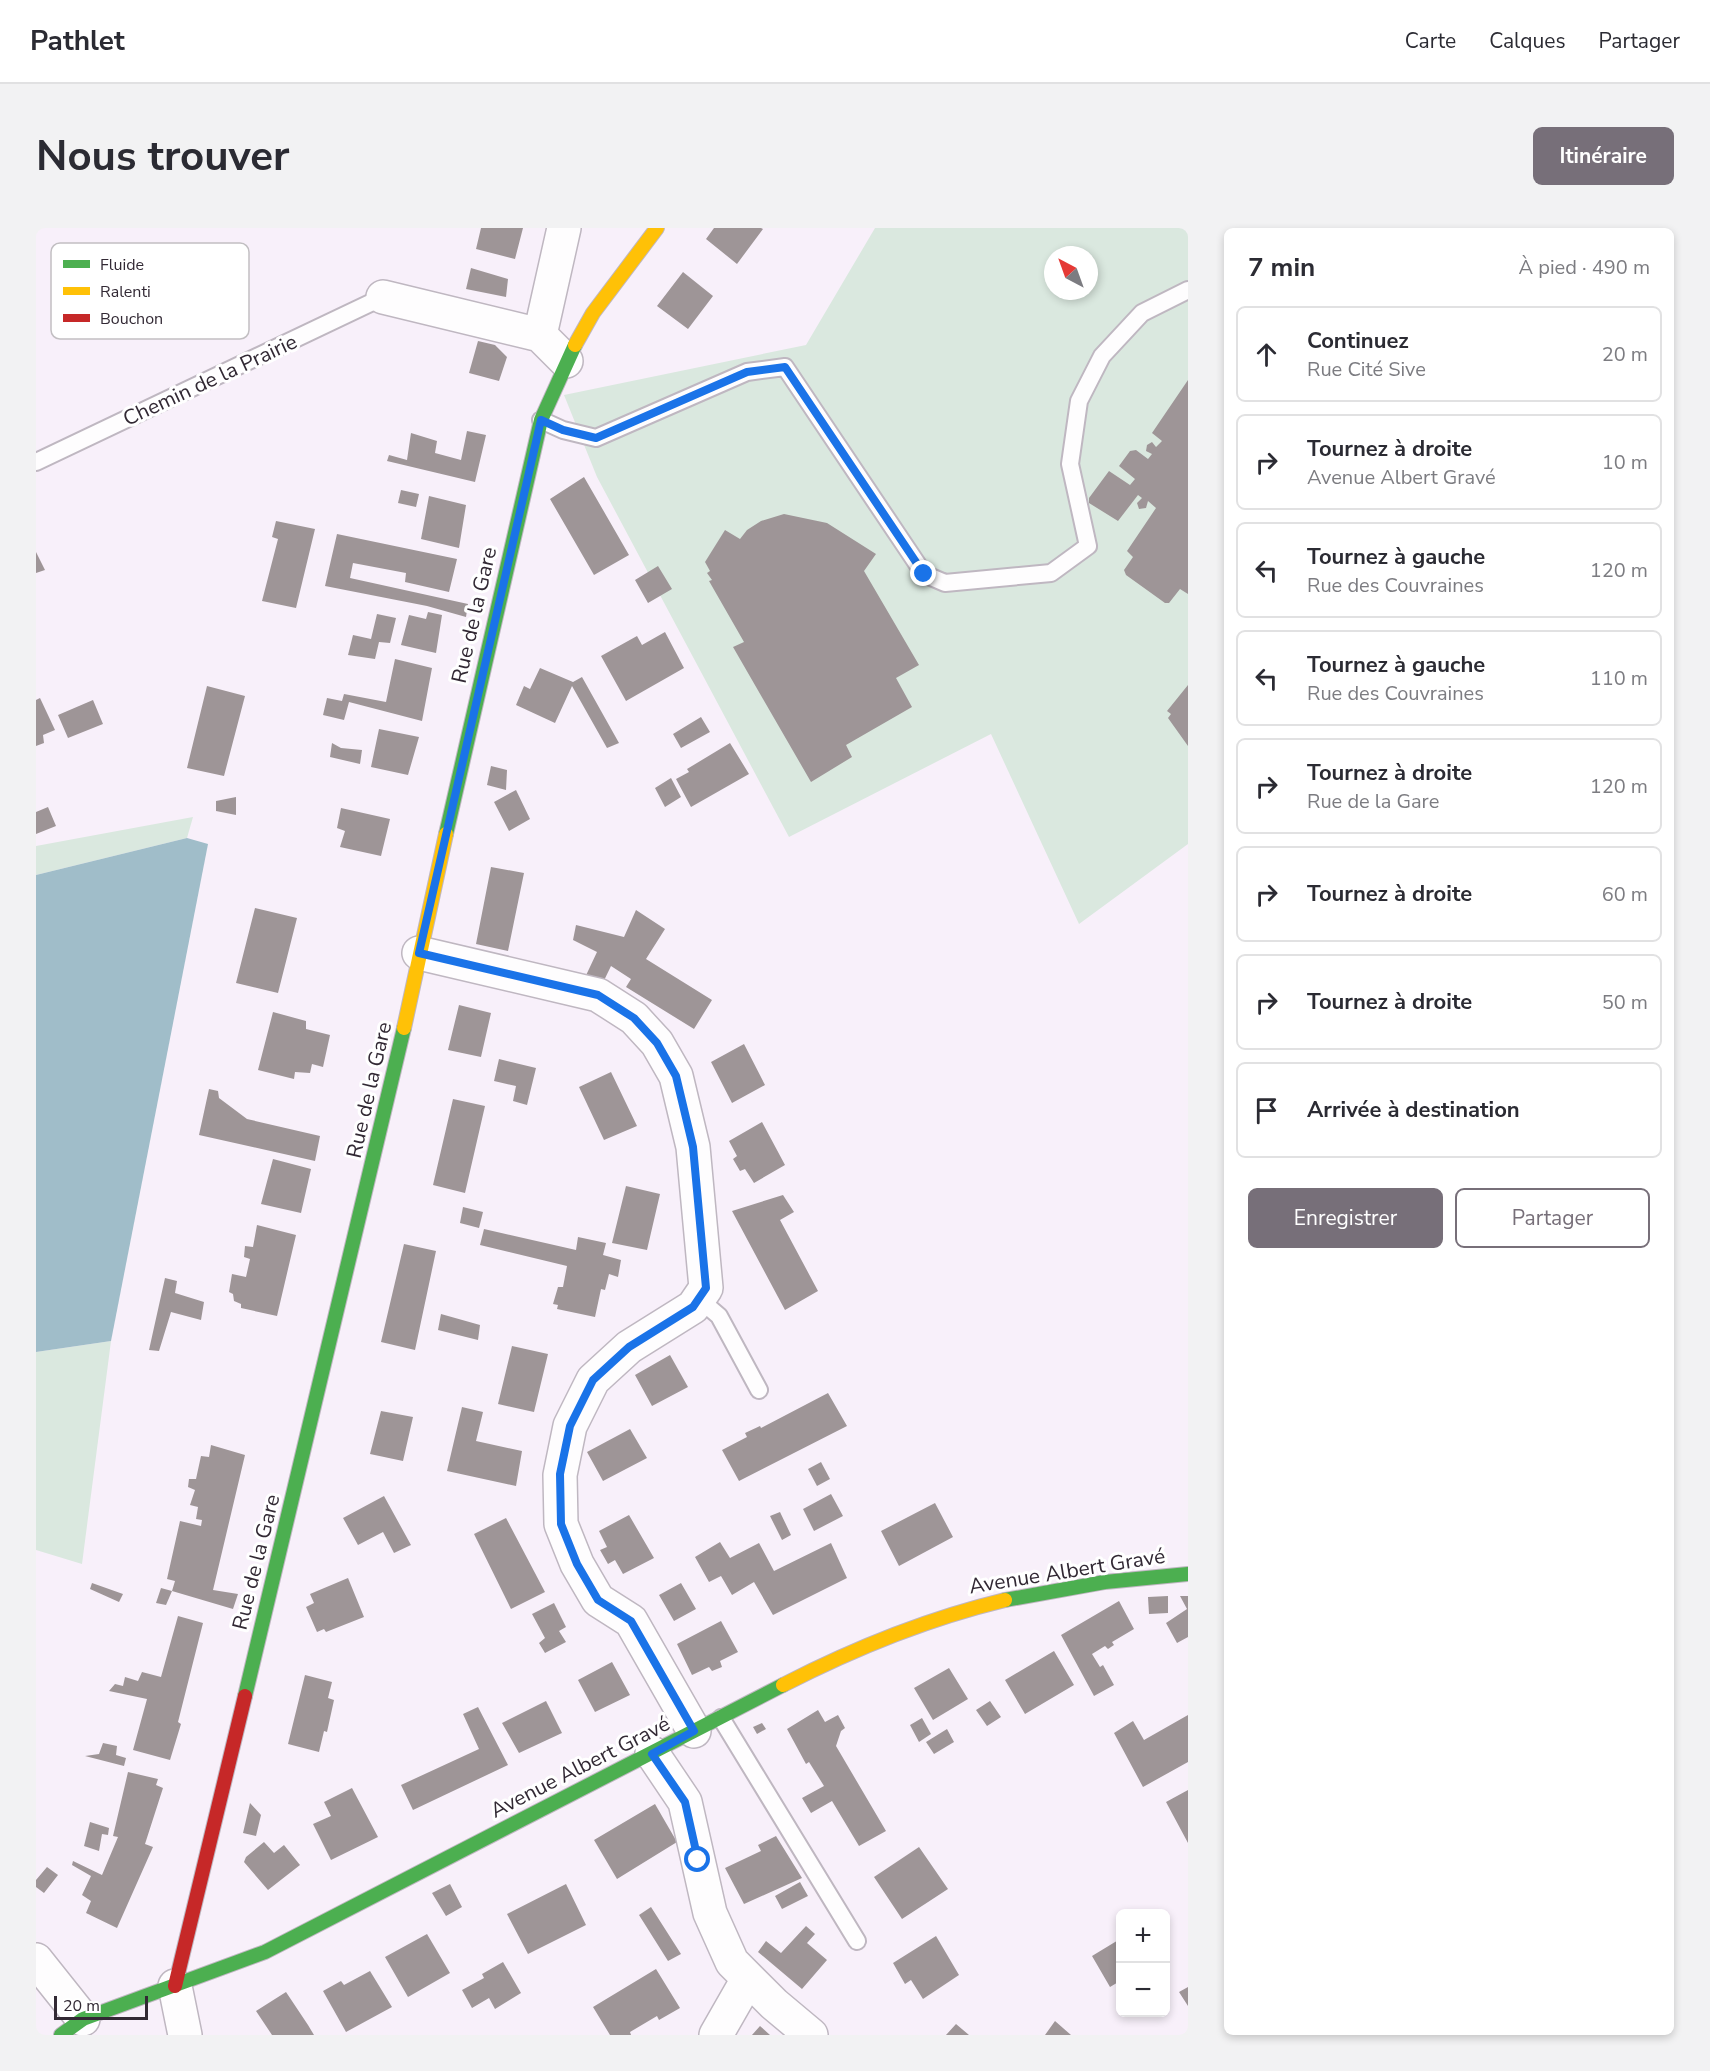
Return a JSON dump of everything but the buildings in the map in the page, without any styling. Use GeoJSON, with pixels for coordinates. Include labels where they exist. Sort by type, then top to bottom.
{"type":"FeatureCollection","features":[{"type":"Feature","properties":{"kind":"main road","name":"Rue de la Gare"},"geometry":{"type":"LineString","coordinates":[[175,1986],[391,1092],[419,953],[541,420],[566,361],[593,313],[657,228]]}},
{"type":"Feature","properties":{"kind":"main road","name":"Avenue Albert Gravé"},"geometry":{"type":"LineString","coordinates":[[76,2030],[175,1986],[265,1952],[849,1651],[959,1611],[1031,1594],[1105,1582],[1188,1574]]}},
{"type":"Feature","properties":{"kind":"street"},"geometry":{"type":"LineString","coordinates":[[540,335],[564,228]]}},
{"type":"Feature","properties":{"kind":"street"},"geometry":{"type":"LineString","coordinates":[[384,297],[540,335],[566,361]]}},
{"type":"Feature","properties":{"kind":"street"},"geometry":{"type":"LineString","coordinates":[[419,953],[598,995],[634,1018],[657,1043],[676,1076],[693,1147],[706,1288],[693,1307],[629,1347],[593,1380],[570,1426],[560,1474],[561,1524],[577,1564],[598,1600],[631,1621],[708,1725]]}},
{"type":"Feature","properties":{"kind":"street"},"geometry":{"type":"LineString","coordinates":[[652,1754],[685,1802],[710,1914],[732,1962],[774,2004],[811,2035]]}},
{"type":"Feature","properties":{"kind":"street"},"geometry":{"type":"LineString","coordinates":[[36,1960],[76,2030]]}},
{"type":"Feature","properties":{"kind":"street"},"geometry":{"type":"LineString","coordinates":[[716,2035],[748,1979]]}},
{"type":"Feature","properties":{"kind":"street"},"geometry":{"type":"LineString","coordinates":[[175,1986],[185,2035]]}},
{"type":"Feature","properties":{"kind":"lane"},"geometry":{"type":"LineString","coordinates":[[541,420],[563,430],[596,438],[747,372],[785,367],[924,574],[945,583],[1051,573],[1088,546],[1070,464],[1079,401],[1102,356],[1142,313],[1188,290]]}},
{"type":"Feature","properties":{"kind":"lane","name":"Chemin de la Prairie"},"geometry":{"type":"LineString","coordinates":[[36,462],[384,297]]}},
{"type":"Feature","properties":{"kind":"lane"},"geometry":{"type":"LineString","coordinates":[[698,1298],[719,1316],[759,1390]]}},
{"type":"Feature","properties":{"kind":"lane"},"geometry":{"type":"LineString","coordinates":[[708,1725],[857,1941]]}},
{"type":"Feature","properties":{"kind":"shaded area"},"geometry":{"type":"Polygon","coordinates":[[[875,228],[1188,228],[1188,844],[1079,924],[991,734],[789,837],[597,477],[564,395],[806,345],[875,228]]]}},
{"type":"Feature","properties":{"kind":"shaded area"},"geometry":{"type":"Polygon","coordinates":[[[193,817],[187,838],[36,875],[36,846],[193,817]]]}},
{"type":"Feature","properties":{"kind":"shaded area"},"geometry":{"type":"Polygon","coordinates":[[[111,1341],[82,1564],[36,1550],[36,1352],[111,1341]]]}},
{"type":"Feature","properties":{"kind":"water"},"geometry":{"type":"Polygon","coordinates":[[[187,838],[208,844],[111,1341],[36,1352],[36,875],[187,838]]]}},
{"type":"Feature","properties":{"kind":"traffic: fast"},"geometry":{"type":"LineString","coordinates":[[446,834],[541,420],[575,345]]}},
{"type":"Feature","properties":{"kind":"traffic: fast"},"geometry":{"type":"LineString","coordinates":[[245,1696],[404,1028]]}},
{"type":"Feature","properties":{"kind":"traffic: fast"},"geometry":{"type":"LineString","coordinates":[[1005,1600],[1105,1582],[1188,1574]]}},
{"type":"Feature","properties":{"kind":"traffic: fast"},"geometry":{"type":"LineString","coordinates":[[61,2035],[83,2019],[265,1952],[783,1685]]}},
{"type":"Feature","properties":{"kind":"traffic: slow"},"geometry":{"type":"LineString","coordinates":[[575,345],[593,313],[657,228]]}},
{"type":"Feature","properties":{"kind":"traffic: slow"},"geometry":{"type":"LineString","coordinates":[[404,1028],[446,834]]}},
{"type":"Feature","properties":{"kind":"traffic: slow"},"geometry":{"type":"LineString","coordinates":[[783,1685],[837,1659],[919,1625],[1005,1600]]}},
{"type":"Feature","properties":{"kind":"traffic: jam"},"geometry":{"type":"LineString","coordinates":[[175,1986],[245,1696]]}},
{"type":"Feature","properties":{"kind":"route"},"geometry":{"type":"LineString","coordinates":[[698,1860],[685,1802],[652,1754],[694,1731],[631,1621],[598,1600],[577,1564],[561,1524],[560,1474],[570,1426],[593,1380],[629,1347],[693,1307],[706,1288],[693,1147],[676,1076],[657,1043],[634,1018],[598,995],[419,953],[541,420],[563,430],[596,438],[747,372],[785,367],[924,574]]}}]}
